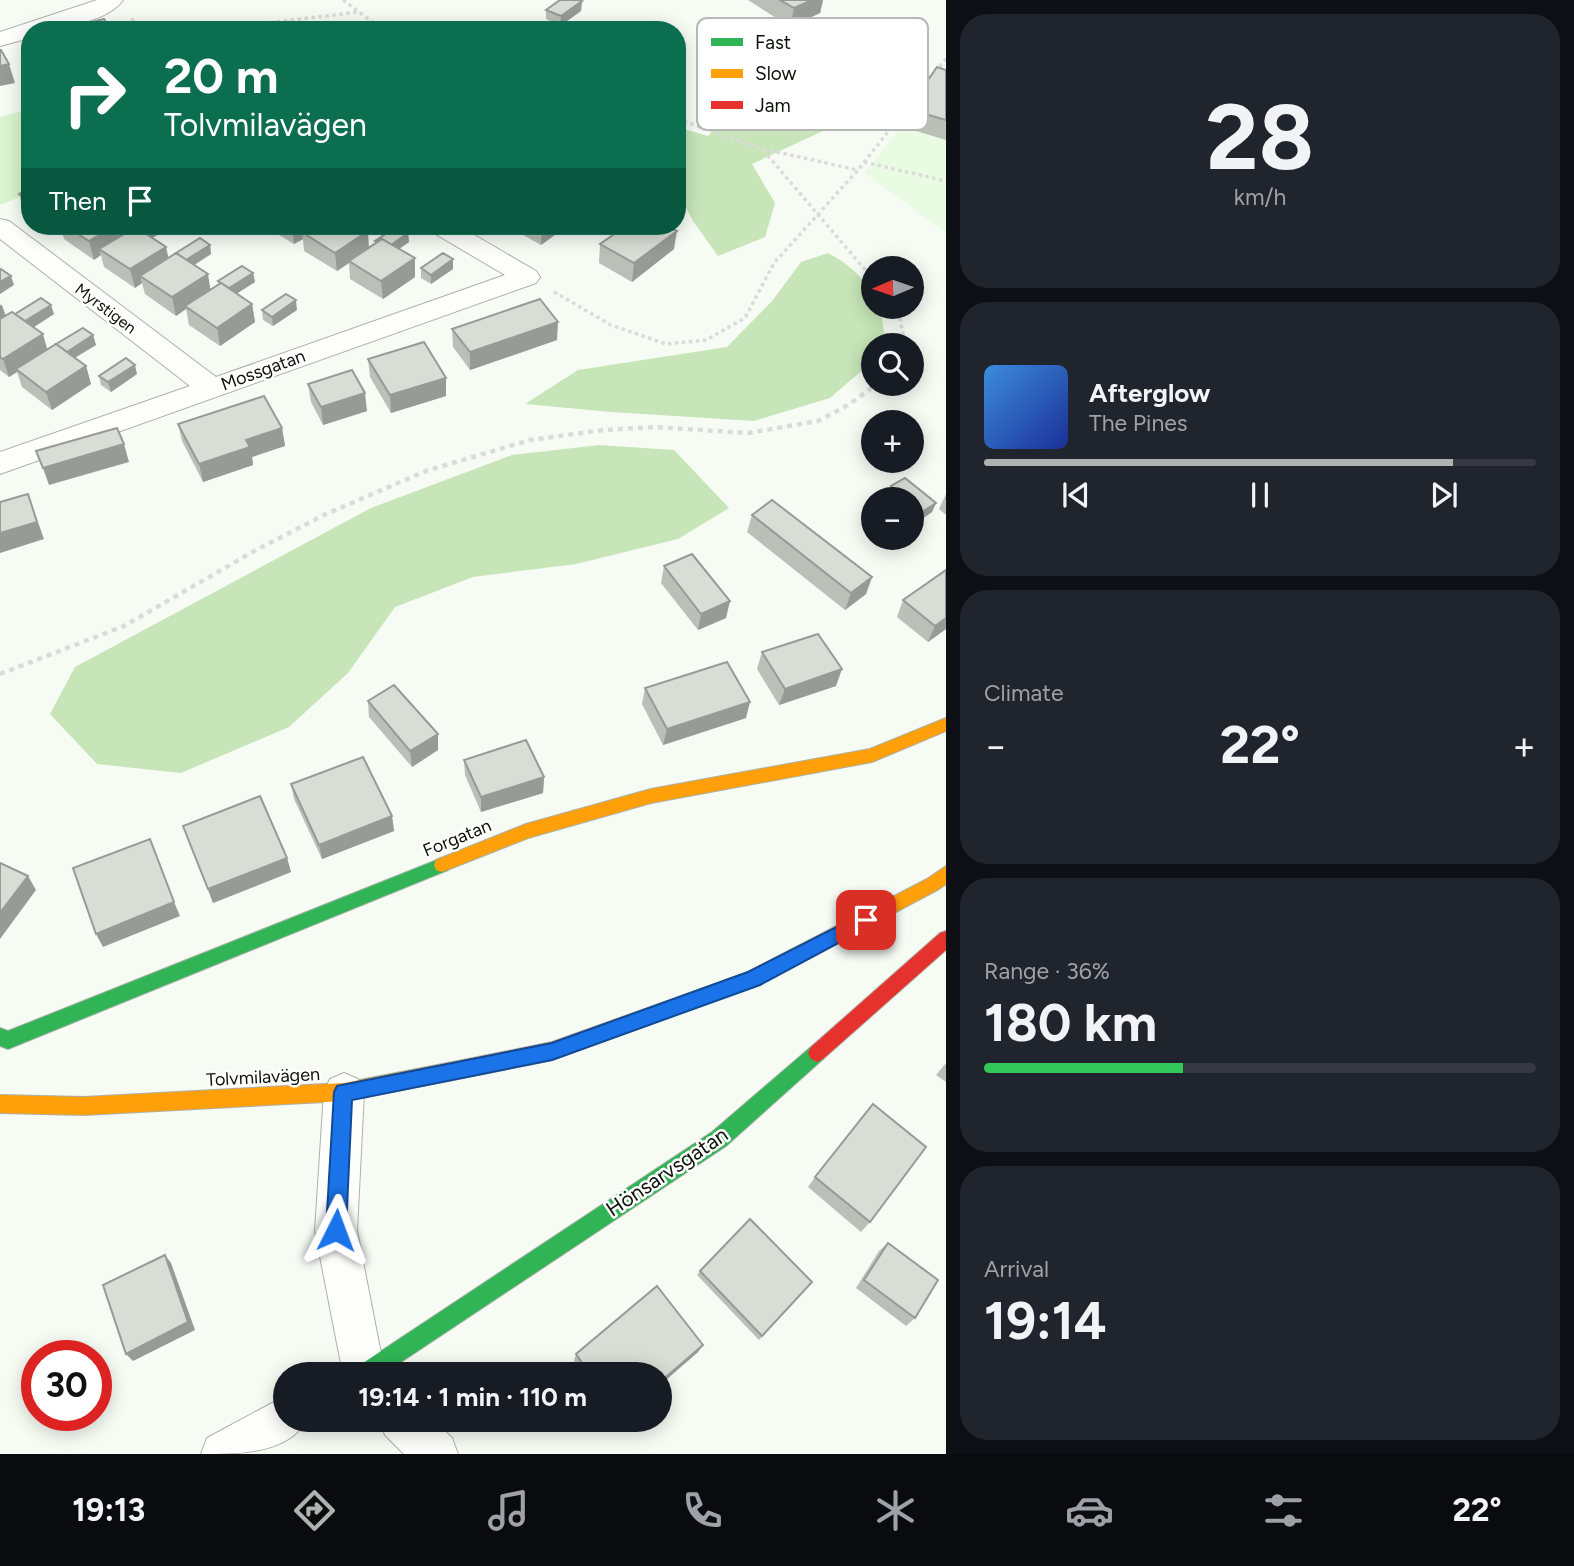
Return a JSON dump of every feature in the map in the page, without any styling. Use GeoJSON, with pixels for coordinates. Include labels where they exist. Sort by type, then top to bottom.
{"type":"FeatureCollection","features":[{"type":"Feature","properties":{"kind":"street"},"geometry":{"type":"LineString","coordinates":[[60,21],[98,9],[112,0]]}},
{"type":"Feature","properties":{"kind":"street"},"geometry":{"type":"LineString","coordinates":[[0,38],[21,33]]}},
{"type":"Feature","properties":{"kind":"street","name":"Myrstigen"},"geometry":{"type":"LineString","coordinates":[[0,227],[212,388]]}},
{"type":"Feature","properties":{"kind":"street"},"geometry":{"type":"LineString","coordinates":[[456,235],[527,276]]}},
{"type":"Feature","properties":{"kind":"street","name":"Mossgatan"},"geometry":{"type":"LineString","coordinates":[[0,463],[527,276]]}},
{"type":"Feature","properties":{"kind":"street","name":"Forgatan"},"geometry":{"type":"LineString","coordinates":[[0,1037],[8,1040],[526,831],[651,796],[872,755],[946,724]]}},
{"type":"Feature","properties":{"kind":"street","name":"Tolvmilavägen"},"geometry":{"type":"LineString","coordinates":[[0,1104],[84,1106],[344,1092],[552,1051],[741,983],[933,884],[946,873]]}},
{"type":"Feature","properties":{"kind":"street","name":"Hönsarvsgatan"},"geometry":{"type":"LineString","coordinates":[[382,1362],[719,1139],[946,939]]}},
{"type":"Feature","properties":{"kind":"street","name":"Hönsarvsgatan"},"geometry":{"type":"LineString","coordinates":[[344,1092],[336,1230],[362,1362]]}},
{"type":"Feature","properties":{"kind":"street"},"geometry":{"type":"LineString","coordinates":[[223,1454],[273,1425]]}},
{"type":"Feature","properties":{"kind":"street"},"geometry":{"type":"LineString","coordinates":[[414,1432],[436,1454]]}},
{"type":"Feature","properties":{"kind":"path"},"geometry":{"type":"LineString","coordinates":[[343,0],[371,21]]}},
{"type":"Feature","properties":{"kind":"path"},"geometry":{"type":"LineString","coordinates":[[284,21],[359,12]]}},
{"type":"Feature","properties":{"kind":"path"},"geometry":{"type":"LineString","coordinates":[[928,82],[946,59]]}},
{"type":"Feature","properties":{"kind":"path"},"geometry":{"type":"LineString","coordinates":[[708,130],[762,149],[858,170]]}},
{"type":"Feature","properties":{"kind":"path"},"geometry":{"type":"LineString","coordinates":[[527,276],[611,325],[666,344],[706,340],[745,318],[774,263],[858,170],[889,130]]}},
{"type":"Feature","properties":{"kind":"path"},"geometry":{"type":"LineString","coordinates":[[762,149],[861,265]]}},
{"type":"Feature","properties":{"kind":"path"},"geometry":{"type":"LineString","coordinates":[[864,162],[946,181]]}},
{"type":"Feature","properties":{"kind":"path"},"geometry":{"type":"LineString","coordinates":[[0,674],[124,626],[314,520],[426,471],[530,440],[603,430],[655,427],[748,433],[818,421],[861,396]]}},
{"type":"Feature","properties":{"kind":"shaded area"},"geometry":{"type":"Polygon","coordinates":[[[946,70],[946,233],[865,173],[899,130],[928,130],[928,93],[946,70]]]}},
{"type":"Feature","properties":{"kind":"shaded area"},"geometry":{"type":"Polygon","coordinates":[[[21,111],[21,197],[0,205],[0,117],[21,111]]]}},
{"type":"Feature","properties":{"kind":"green space"},"geometry":{"type":"Polygon","coordinates":[[[686,130],[708,136],[714,130],[825,130],[752,164],[775,203],[765,237],[718,256],[686,207],[686,130]]]}},
{"type":"Feature","properties":{"kind":"green space"},"geometry":{"type":"Polygon","coordinates":[[[828,253],[843,262],[861,278],[861,319],[882,319],[884,333],[861,333],[861,371],[830,398],[754,421],[525,404],[578,370],[727,347],[773,300],[801,262],[828,253]]]}},
{"type":"Feature","properties":{"kind":"green space"},"geometry":{"type":"Polygon","coordinates":[[[599,445],[674,450],[729,508],[678,539],[576,564],[473,577],[395,607],[348,673],[289,727],[181,773],[97,764],[50,714],[75,667],[371,508],[512,455],[599,445]]]}},
{"type":"Feature","properties":{"kind":"building"},"geometry":{"type":"Polygon","coordinates":[[[560,0],[582,1],[561,16],[546,10],[560,0]]]}},
{"type":"Feature","properties":{"kind":"building"},"geometry":{"type":"Polygon","coordinates":[[[780,0],[812,0],[794,8],[780,0]]]}},
{"type":"Feature","properties":{"kind":"building"},"geometry":{"type":"Polygon","coordinates":[[[1,50],[9,64],[0,66],[1,50]]]}},
{"type":"Feature","properties":{"kind":"building"},"geometry":{"type":"Polygon","coordinates":[[[937,67],[946,70],[946,120],[928,115],[928,80],[937,67]]]}},
{"type":"Feature","properties":{"kind":"building"},"geometry":{"type":"Polygon","coordinates":[[[80,235],[99,235],[89,241],[80,235]]]}},
{"type":"Feature","properties":{"kind":"building"},"geometry":{"type":"Polygon","coordinates":[[[123,235],[148,235],[166,247],[130,269],[99,249],[123,235]]]}},
{"type":"Feature","properties":{"kind":"building"},"geometry":{"type":"Polygon","coordinates":[[[307,235],[362,235],[335,253],[307,235]]]}},
{"type":"Feature","properties":{"kind":"building"},"geometry":{"type":"Polygon","coordinates":[[[384,235],[405,235],[391,245],[382,239],[375,241],[384,235]]]}},
{"type":"Feature","properties":{"kind":"building"},"geometry":{"type":"Polygon","coordinates":[[[613,235],[672,235],[634,263],[600,244],[613,235]]]}},
{"type":"Feature","properties":{"kind":"building"},"geometry":{"type":"Polygon","coordinates":[[[200,238],[210,245],[186,260],[176,253],[200,238]]]}},
{"type":"Feature","properties":{"kind":"building"},"geometry":{"type":"Polygon","coordinates":[[[382,239],[415,258],[381,281],[349,261],[382,239]]]}},
{"type":"Feature","properties":{"kind":"building"},"geometry":{"type":"Polygon","coordinates":[[[176,253],[208,274],[172,297],[140,276],[176,253]]]}},
{"type":"Feature","properties":{"kind":"building"},"geometry":{"type":"Polygon","coordinates":[[[443,253],[453,259],[431,275],[421,268],[443,253]]]}},
{"type":"Feature","properties":{"kind":"building"},"geometry":{"type":"Polygon","coordinates":[[[242,266],[253,273],[229,288],[218,281],[242,266]]]}},
{"type":"Feature","properties":{"kind":"building"},"geometry":{"type":"Polygon","coordinates":[[[0,270],[11,276],[0,282],[0,270]]]}},
{"type":"Feature","properties":{"kind":"building"},"geometry":{"type":"Polygon","coordinates":[[[221,283],[252,304],[217,328],[185,306],[221,283]]]}},
{"type":"Feature","properties":{"kind":"building"},"geometry":{"type":"Polygon","coordinates":[[[286,294],[296,300],[272,317],[262,310],[286,294]]]}},
{"type":"Feature","properties":{"kind":"building"},"geometry":{"type":"Polygon","coordinates":[[[41,298],[51,305],[25,321],[15,314],[41,298]]]}},
{"type":"Feature","properties":{"kind":"building"},"geometry":{"type":"Polygon","coordinates":[[[540,299],[558,322],[470,352],[452,329],[540,299]]]}},
{"type":"Feature","properties":{"kind":"building"},"geometry":{"type":"Polygon","coordinates":[[[12,312],[43,334],[3,359],[0,357],[0,319],[12,312]]]}},
{"type":"Feature","properties":{"kind":"building"},"geometry":{"type":"Polygon","coordinates":[[[83,328],[93,335],[67,352],[56,344],[83,328]]]}},
{"type":"Feature","properties":{"kind":"building"},"geometry":{"type":"Polygon","coordinates":[[[424,342],[446,378],[390,395],[368,359],[424,342]]]}},
{"type":"Feature","properties":{"kind":"building"},"geometry":{"type":"Polygon","coordinates":[[[56,344],[86,366],[46,392],[16,369],[56,344]]]}},
{"type":"Feature","properties":{"kind":"building"},"geometry":{"type":"Polygon","coordinates":[[[126,358],[135,365],[108,382],[99,376],[126,358]]]}},
{"type":"Feature","properties":{"kind":"building"},"geometry":{"type":"Polygon","coordinates":[[[352,370],[365,393],[321,407],[308,384],[352,370]]]}},
{"type":"Feature","properties":{"kind":"building"},"geometry":{"type":"Polygon","coordinates":[[[264,396],[282,428],[246,440],[250,447],[199,464],[178,424],[264,396]]]}},
{"type":"Feature","properties":{"kind":"building"},"geometry":{"type":"Polygon","coordinates":[[[117,428],[124,444],[43,468],[36,451],[117,428]]]}},
{"type":"Feature","properties":{"kind":"building"},"geometry":{"type":"Polygon","coordinates":[[[905,478],[916,487],[892,487],[905,478]]]}},
{"type":"Feature","properties":{"kind":"building"},"geometry":{"type":"Polygon","coordinates":[[[924,493],[936,503],[924,511],[924,493]]]}},
{"type":"Feature","properties":{"kind":"building"},"geometry":{"type":"Polygon","coordinates":[[[28,494],[37,522],[0,533],[0,502],[28,494]]]}},
{"type":"Feature","properties":{"kind":"building"},"geometry":{"type":"Polygon","coordinates":[[[772,500],[872,577],[851,593],[752,515],[772,500]]]}},
{"type":"Feature","properties":{"kind":"building"},"geometry":{"type":"Polygon","coordinates":[[[692,554],[730,601],[701,614],[664,566],[692,554]]]}},
{"type":"Feature","properties":{"kind":"building"},"geometry":{"type":"Polygon","coordinates":[[[946,570],[946,618],[935,626],[903,600],[946,570]]]}},
{"type":"Feature","properties":{"kind":"building"},"geometry":{"type":"Polygon","coordinates":[[[818,634],[842,669],[785,689],[762,652],[818,634]]]}},
{"type":"Feature","properties":{"kind":"building"},"geometry":{"type":"Polygon","coordinates":[[[727,662],[750,702],[667,729],[645,688],[727,662]]]}},
{"type":"Feature","properties":{"kind":"building"},"geometry":{"type":"Polygon","coordinates":[[[394,685],[438,734],[410,751],[368,701],[394,685]]]}},
{"type":"Feature","properties":{"kind":"building"},"geometry":{"type":"Polygon","coordinates":[[[526,740],[544,777],[481,797],[464,760],[526,740]]]}},
{"type":"Feature","properties":{"kind":"building"},"geometry":{"type":"Polygon","coordinates":[[[363,757],[392,816],[319,845],[291,784],[363,757]]]}},
{"type":"Feature","properties":{"kind":"building"},"geometry":{"type":"Polygon","coordinates":[[[260,796],[287,858],[208,889],[183,826],[260,796]]]}},
{"type":"Feature","properties":{"kind":"building"},"geometry":{"type":"Polygon","coordinates":[[[150,839],[174,902],[96,934],[73,868],[150,839]]]}},
{"type":"Feature","properties":{"kind":"building"},"geometry":{"type":"Polygon","coordinates":[[[0,863],[28,876],[0,913],[0,863]]]}},
{"type":"Feature","properties":{"kind":"building"},"geometry":{"type":"Polygon","coordinates":[[[873,1104],[926,1147],[870,1222],[815,1177],[873,1104]]]}},
{"type":"Feature","properties":{"kind":"building"},"geometry":{"type":"Polygon","coordinates":[[[750,1219],[812,1282],[762,1336],[700,1271],[750,1219]]]}},
{"type":"Feature","properties":{"kind":"building"},"geometry":{"type":"Polygon","coordinates":[[[888,1243],[938,1280],[915,1318],[864,1280],[888,1243]]]}},
{"type":"Feature","properties":{"kind":"building"},"geometry":{"type":"Polygon","coordinates":[[[165,1255],[188,1322],[126,1354],[103,1285],[165,1255]]]}},
{"type":"Feature","properties":{"kind":"building"},"geometry":{"type":"Polygon","coordinates":[[[657,1286],[703,1345],[672,1372],[672,1362],[582,1362],[576,1354],[657,1286]]]}},
{"type":"Feature","properties":{"kind":"traffic: fast"},"geometry":{"type":"LineString","coordinates":[[0,1037],[8,1040],[442,865]]}},
{"type":"Feature","properties":{"kind":"traffic: fast"},"geometry":{"type":"LineString","coordinates":[[382,1362],[719,1139],[817,1053]]}},
{"type":"Feature","properties":{"kind":"traffic: slow"},"geometry":{"type":"LineString","coordinates":[[442,865],[526,831],[651,796],[872,755],[946,724]]}},
{"type":"Feature","properties":{"kind":"traffic: slow"},"geometry":{"type":"LineString","coordinates":[[729,987],[753,979],[933,884],[946,873]]}},
{"type":"Feature","properties":{"kind":"traffic: slow"},"geometry":{"type":"LineString","coordinates":[[0,1104],[84,1106],[344,1092],[463,1069]]}},
{"type":"Feature","properties":{"kind":"traffic: jam"},"geometry":{"type":"LineString","coordinates":[[817,1053],[946,939]]}},
{"type":"Feature","properties":{"kind":"traffic: jam"},"geometry":{"type":"LineString","coordinates":[[463,1069],[552,1051],[729,987]]}},
{"type":"Feature","properties":{"kind":"route"},"geometry":{"type":"LineString","coordinates":[[336,1230],[344,1092],[552,1051],[753,979],[866,920]]}}]}
